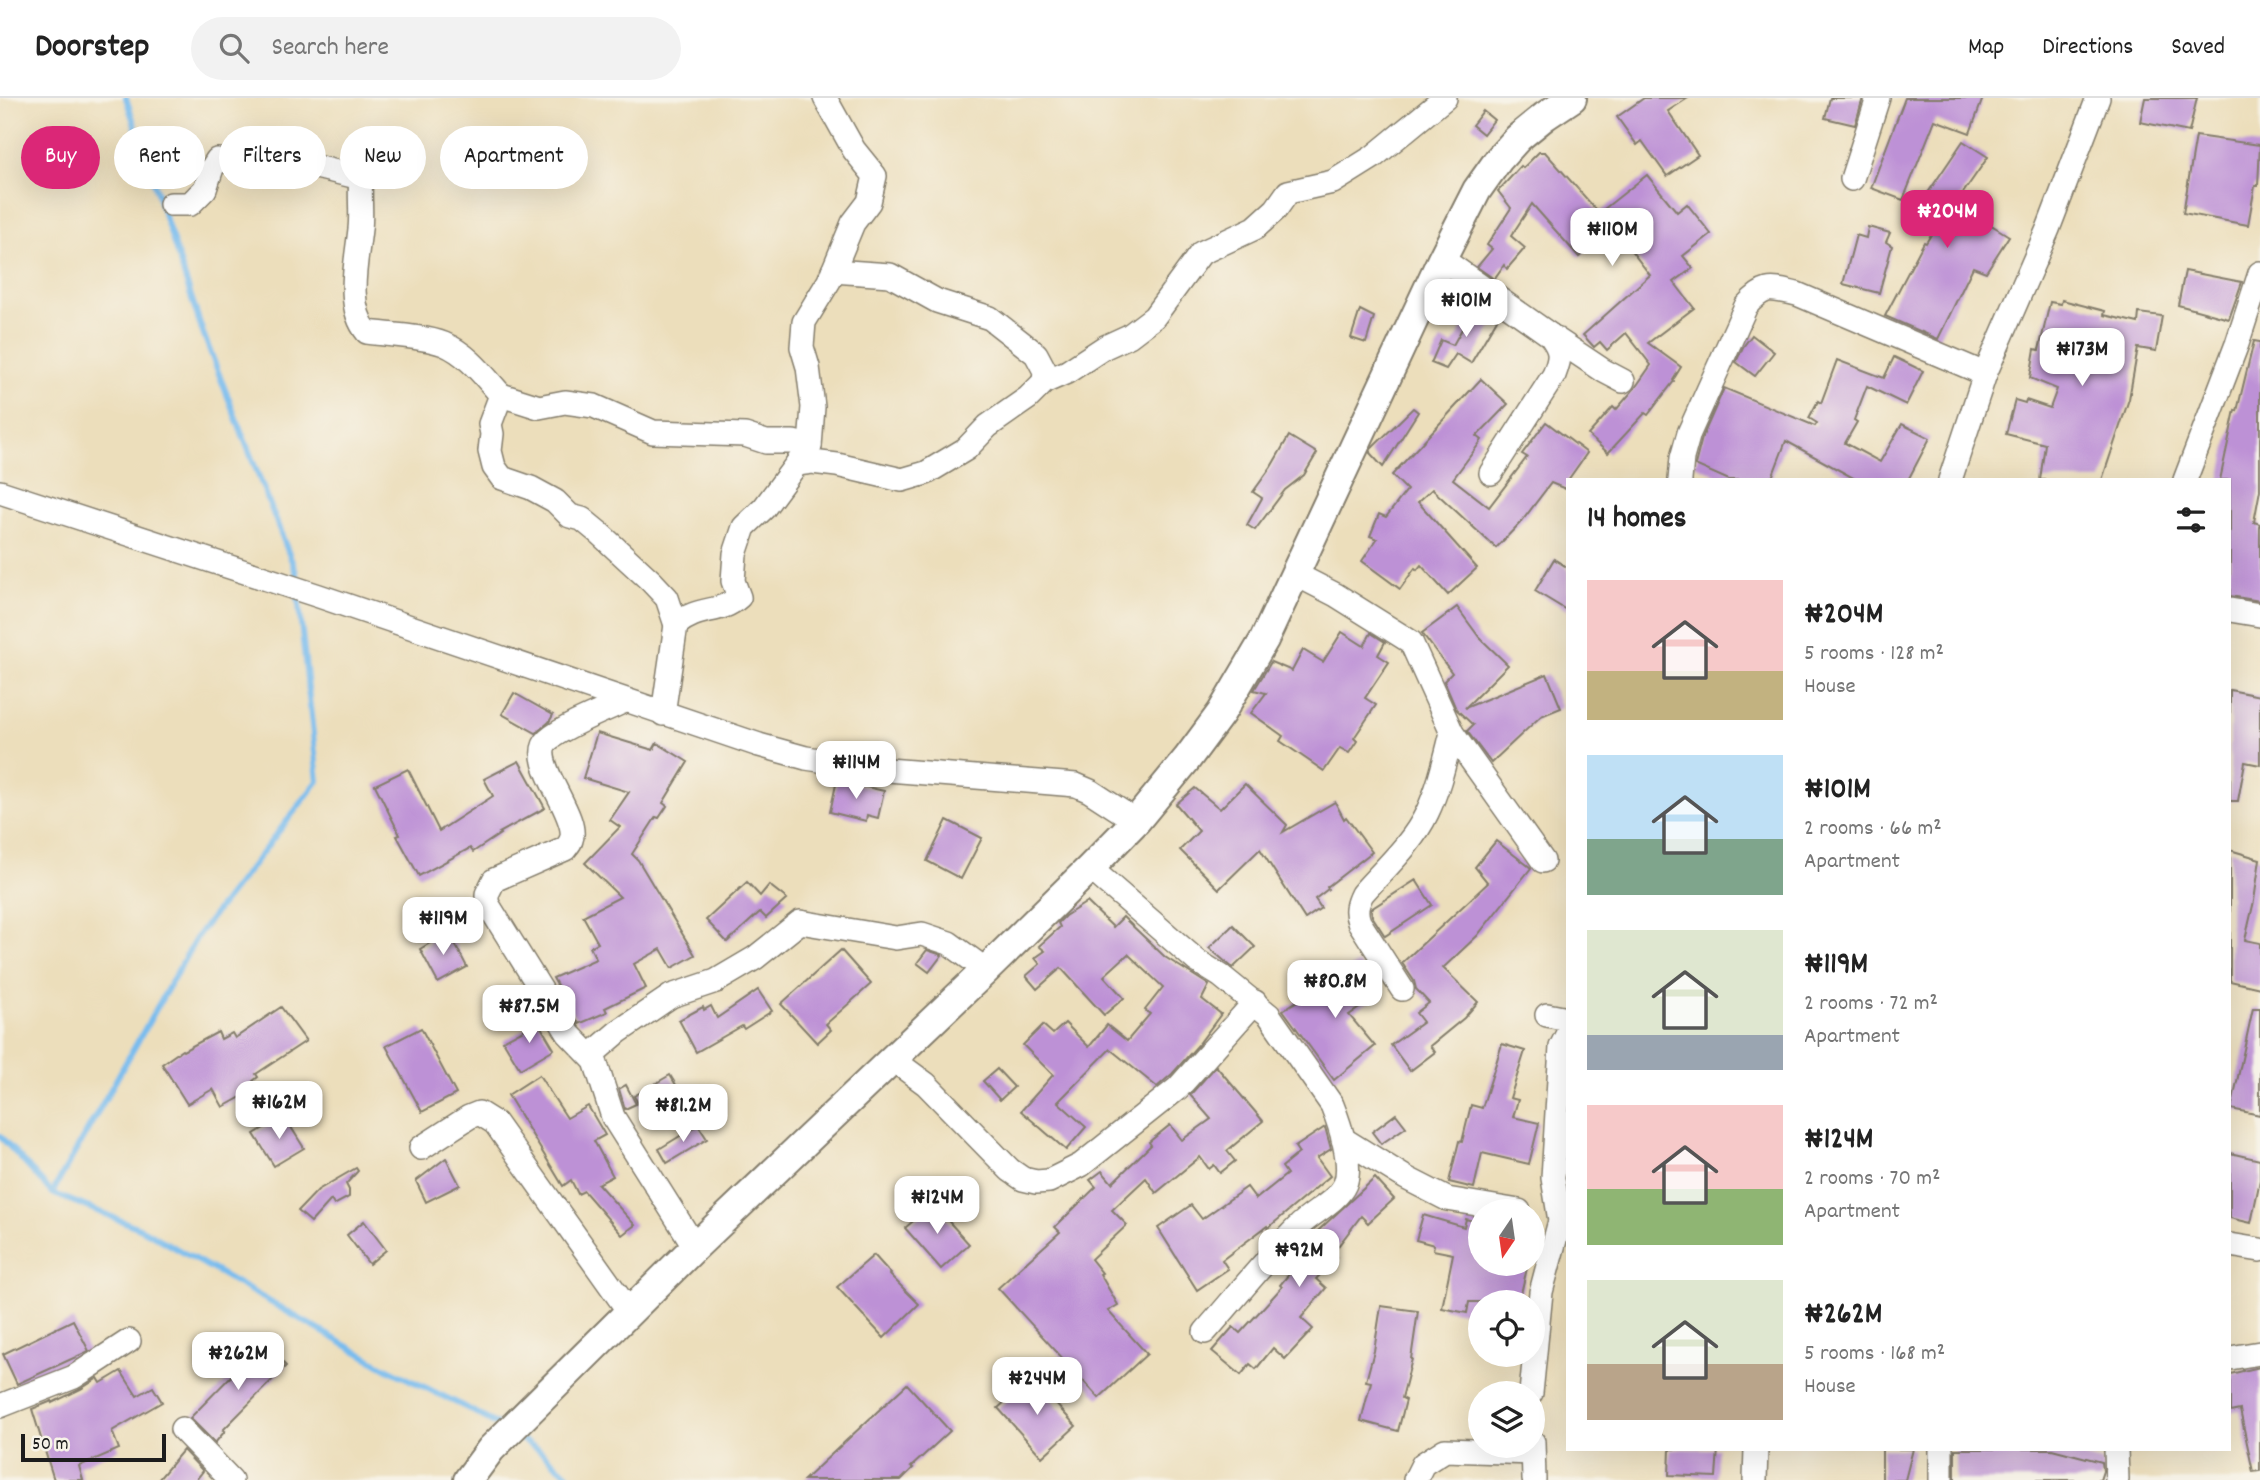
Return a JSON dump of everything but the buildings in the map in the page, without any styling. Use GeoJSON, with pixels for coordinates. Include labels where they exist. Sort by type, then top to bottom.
{"type":"FeatureCollection","features":[{"type":"Feature","properties":{"kind":"main road"},"geometry":{"type":"LineString","coordinates":[[468,1480],[491,1449],[695,1247],[986,970],[1136,821],[1221,713],[1264,640],[1442,259],[1478,190],[1499,159],[1518,138],[1572,98]]}},
{"type":"Feature","properties":{"kind":"street"},"geometry":{"type":"LineString","coordinates":[[676,625],[687,615],[728,606],[739,597],[733,581],[735,554],[744,527],[764,508],[804,455],[813,407],[808,367],[802,347],[804,323],[833,271],[853,223],[869,202],[875,176],[854,150],[825,98]]}},
{"type":"Feature","properties":{"kind":"street"},"geometry":{"type":"LineString","coordinates":[[171,204],[190,204],[205,189],[217,160],[281,169],[304,164],[361,178],[360,227],[354,286],[356,313],[367,332],[443,343],[474,365],[501,395],[539,407],[565,402],[594,406],[653,432],[745,435],[766,442],[793,442],[811,462],[838,465],[902,480],[926,472],[966,449],[988,425],[1028,398],[1044,382],[1067,372],[1105,347],[1129,336],[1154,317],[1201,253],[1255,228],[1276,209],[1287,192],[1333,182],[1373,158],[1445,98]]}},
{"type":"Feature","properties":{"kind":"street"},"geometry":{"type":"LineString","coordinates":[[1852,179],[1878,98]]}},
{"type":"Feature","properties":{"kind":"street"},"geometry":{"type":"LineString","coordinates":[[1951,478],[1985,374],[2048,229],[2098,98]]}},
{"type":"Feature","properties":{"kind":"street"},"geometry":{"type":"LineString","coordinates":[[1442,259],[1550,335],[1623,381]]}},
{"type":"Feature","properties":{"kind":"street"},"geometry":{"type":"LineString","coordinates":[[833,271],[890,275],[937,301],[990,318],[1036,354],[1045,372],[1044,382]]}},
{"type":"Feature","properties":{"kind":"street"},"geometry":{"type":"LineString","coordinates":[[2186,478],[2237,344],[2260,273]]}},
{"type":"Feature","properties":{"kind":"street"},"geometry":{"type":"LineString","coordinates":[[1680,478],[1689,433],[1746,306],[1759,292],[1775,289],[1797,294],[1985,374]]}},
{"type":"Feature","properties":{"kind":"street"},"geometry":{"type":"LineString","coordinates":[[1491,473],[1554,375],[1560,360],[1558,345],[1550,335]]}},
{"type":"Feature","properties":{"kind":"street"},"geometry":{"type":"LineString","coordinates":[[501,395],[490,424],[490,451],[494,467],[502,478],[531,488],[555,501],[570,516],[582,519],[667,598],[676,625],[663,713]]}},
{"type":"Feature","properties":{"kind":"street"},"geometry":{"type":"LineString","coordinates":[[0,492],[759,745],[806,758],[888,770],[1076,785],[1136,821]]}},
{"type":"Feature","properties":{"kind":"street"},"geometry":{"type":"LineString","coordinates":[[1295,573],[1411,642],[1452,733],[1543,861]]}},
{"type":"Feature","properties":{"kind":"street"},"geometry":{"type":"LineString","coordinates":[[2231,610],[2260,615]]}},
{"type":"Feature","properties":{"kind":"street"},"geometry":{"type":"LineString","coordinates":[[625,701],[546,742],[542,751],[545,764],[572,828],[572,839],[565,849],[494,880],[486,894],[488,902],[568,1033],[595,1061],[613,1117],[695,1247]]}},
{"type":"Feature","properties":{"kind":"street"},"geometry":{"type":"LineString","coordinates":[[1402,989],[1359,922],[1357,904],[1362,894],[1427,814],[1437,789],[1452,733]]}},
{"type":"Feature","properties":{"kind":"street"},"geometry":{"type":"LineString","coordinates":[[1090,867],[1197,961],[1221,976],[1269,1015],[1332,1105],[1339,1122],[1348,1167],[1346,1182],[1339,1193],[1300,1224],[1205,1332]]}},
{"type":"Feature","properties":{"kind":"street"},"geometry":{"type":"LineString","coordinates":[[591,1055],[618,1032],[671,996],[716,981],[755,958],[800,922],[896,937],[922,934],[949,943],[986,970]]}},
{"type":"Feature","properties":{"kind":"street"},"geometry":{"type":"LineString","coordinates":[[892,1059],[926,1084],[1010,1170],[1036,1182],[1049,1181],[1081,1165],[1178,1088],[1255,1002]]}},
{"type":"Feature","properties":{"kind":"street"},"geometry":{"type":"LineString","coordinates":[[1532,1381],[1541,1292],[1564,1222],[1553,1178],[1561,1047],[1566,1037]]}},
{"type":"Feature","properties":{"kind":"street"},"geometry":{"type":"LineString","coordinates":[[421,1148],[468,1117],[479,1113],[488,1117],[630,1313]]}},
{"type":"Feature","properties":{"kind":"street"},"geometry":{"type":"LineString","coordinates":[[1343,1139],[1406,1178],[1447,1199],[1468,1202]]}},
{"type":"Feature","properties":{"kind":"street"},"geometry":{"type":"LineString","coordinates":[[1545,1217],[1564,1222]]}},
{"type":"Feature","properties":{"kind":"street"},"geometry":{"type":"LineString","coordinates":[[2231,1245],[2260,1250]]}},
{"type":"Feature","properties":{"kind":"street"},"geometry":{"type":"LineString","coordinates":[[0,1406],[74,1377],[129,1341]]}},
{"type":"Feature","properties":{"kind":"street"},"geometry":{"type":"LineString","coordinates":[[2231,1358],[2260,1353]]}},
{"type":"Feature","properties":{"kind":"street"},"geometry":{"type":"LineString","coordinates":[[182,1429],[231,1480]]}},
{"type":"Feature","properties":{"kind":"street"},"geometry":{"type":"LineString","coordinates":[[1415,1480],[1423,1464],[1445,1450],[1468,1449]]}},
{"type":"Feature","properties":{"kind":"street"},"geometry":{"type":"LineString","coordinates":[[1755,1480],[1756,1451]]}},
{"type":"Feature","properties":{"kind":"street"},"geometry":{"type":"LineString","coordinates":[[1941,1451],[1941,1480]]}},
{"type":"Feature","properties":{"kind":"street"},"geometry":{"type":"LineString","coordinates":[[2116,1451],[2116,1480]]}},
{"type":"Feature","properties":{"kind":"street"},"geometry":{"type":"LineString","coordinates":[[1533,1458],[1534,1480]]}},
{"type":"Feature","properties":{"kind":"waterway"},"geometry":{"type":"LineString","coordinates":[[126,98],[203,333],[296,572],[297,584]]}},
{"type":"Feature","properties":{"kind":"waterway"},"geometry":{"type":"LineString","coordinates":[[52,1193],[198,935],[318,781],[298,595]]}},
{"type":"Feature","properties":{"kind":"waterway"},"geometry":{"type":"LineString","coordinates":[[0,1136],[52,1193],[142,1229],[386,1368],[503,1428]]}},
{"type":"Feature","properties":{"kind":"waterway"},"geometry":{"type":"LineString","coordinates":[[515,1436],[538,1449],[574,1480]]}}]}
